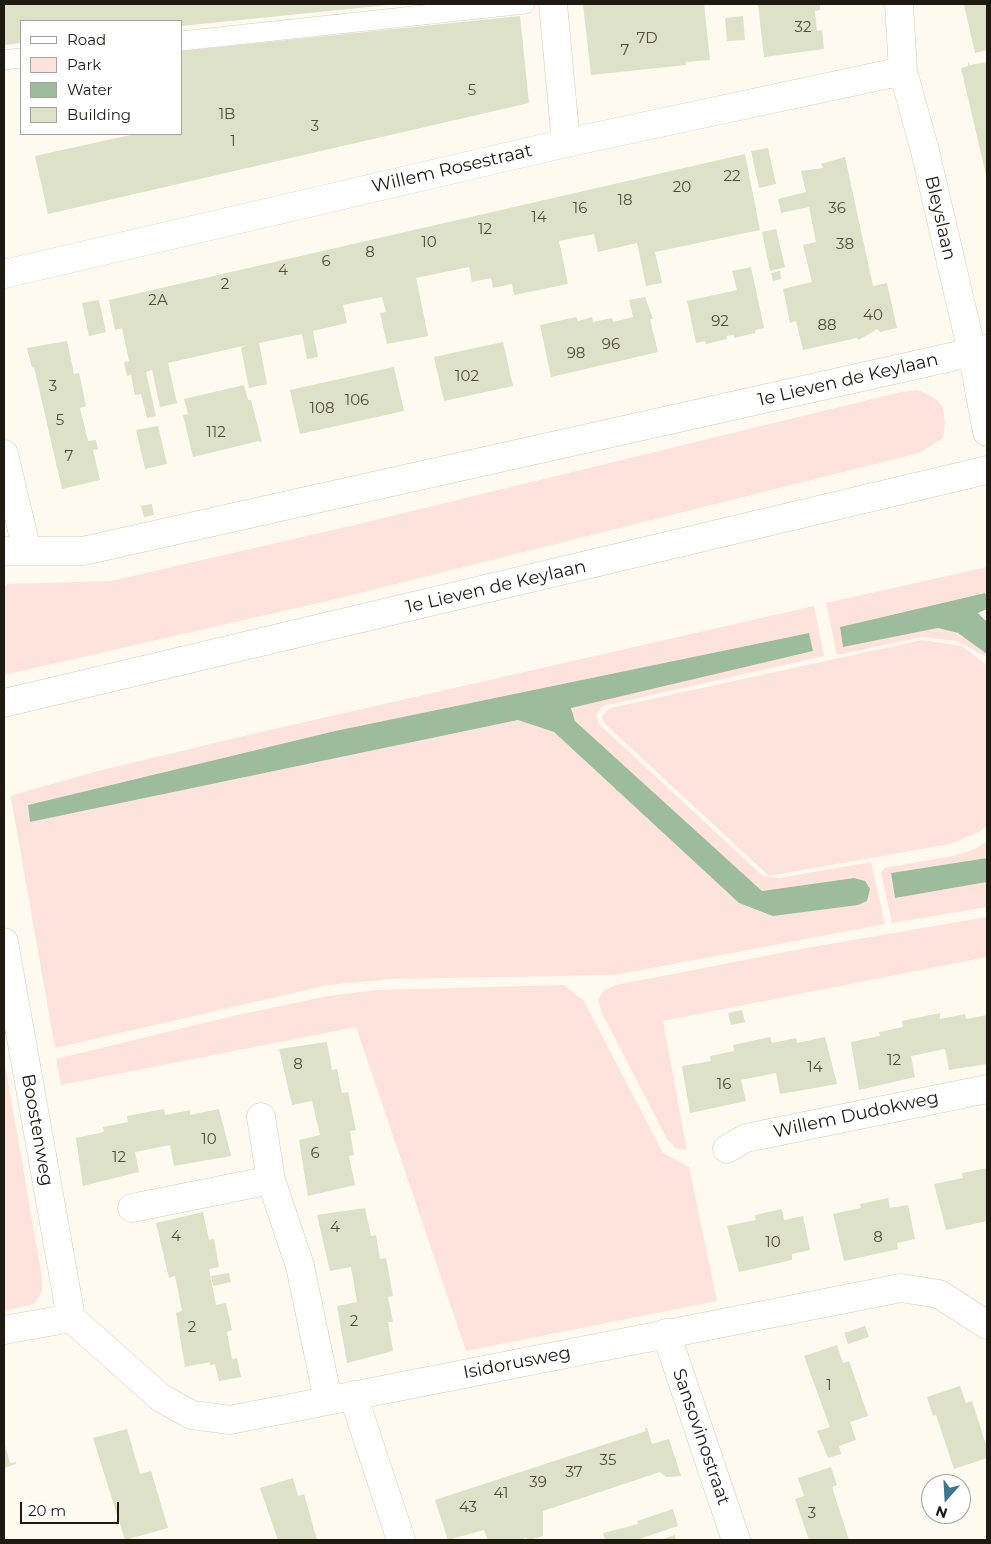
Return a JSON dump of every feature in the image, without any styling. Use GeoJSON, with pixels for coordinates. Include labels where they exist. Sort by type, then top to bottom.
{"type":"FeatureCollection","features":[{"type":"Feature","properties":{"kind":"street"},"geometry":{"type":"LineString","coordinates":[[552,4],[566,143]]}},
{"type":"Feature","properties":{"kind":"street","name":"Bleyslaan"},"geometry":{"type":"LineString","coordinates":[[899,4],[902,70],[980,351],[987,432]]}},
{"type":"Feature","properties":{"kind":"street","name":"Willem Rosestraat"},"geometry":{"type":"LineString","coordinates":[[4,274],[566,143],[902,70]]}},
{"type":"Feature","properties":{"kind":"street","name":"1e Lieven de Keylaan"},"geometry":{"type":"LineString","coordinates":[[15,551],[83,551],[980,351]]}},
{"type":"Feature","properties":{"kind":"street"},"geometry":{"type":"LineString","coordinates":[[4,454],[15,551]]}},
{"type":"Feature","properties":{"kind":"street","name":"1e Lieven de Keylaan"},"geometry":{"type":"LineString","coordinates":[[4,703],[987,470]]}},
{"type":"Feature","properties":{"kind":"street","name":"Boostenweg"},"geometry":{"type":"LineString","coordinates":[[4,942],[71,1318]]}},
{"type":"Feature","properties":{"kind":"street","name":"Willem Dudokweg"},"geometry":{"type":"LineString","coordinates":[[727,1148],[746,1138],[987,1089]]}},
{"type":"Feature","properties":{"kind":"street"},"geometry":{"type":"LineString","coordinates":[[260,1117],[272,1180],[340,1397],[401,1540]]}},
{"type":"Feature","properties":{"kind":"street"},"geometry":{"type":"LineString","coordinates":[[132,1208],[272,1180]]}},
{"type":"Feature","properties":{"kind":"street","name":"Isidorusweg"},"geometry":{"type":"LineString","coordinates":[[71,1318],[162,1398],[192,1415],[230,1420],[901,1288],[938,1294],[985,1318]]}},
{"type":"Feature","properties":{"kind":"street"},"geometry":{"type":"LineString","coordinates":[[4,1330],[71,1318]]}},
{"type":"Feature","properties":{"kind":"street","name":"Sansovinostraat"},"geometry":{"type":"LineString","coordinates":[[666,1334],[736,1540]]}},
{"type":"Feature","properties":{"kind":"lane"},"geometry":{"type":"LineString","coordinates":[[182,41],[525,4]]}},
{"type":"Feature","properties":{"kind":"lane"},"geometry":{"type":"LineString","coordinates":[[4,60],[20,58]]}},
{"type":"Feature","properties":{"kind":"green space"},"geometry":{"type":"Polygon","coordinates":[[[918,390],[935,398],[943,407],[945,423],[943,438],[919,453],[340,598],[4,675],[4,588],[7,584],[111,581],[363,523],[901,392],[918,390]]]}},
{"type":"Feature","properties":{"kind":"green space"},"geometry":{"type":"Polygon","coordinates":[[[987,567],[987,597],[984,593],[840,627],[843,647],[938,628],[958,633],[975,643],[987,654],[987,657],[956,641],[922,637],[837,655],[826,603],[987,567]]]}},
{"type":"Feature","properties":{"kind":"green space"},"geometry":{"type":"Polygon","coordinates":[[[814,606],[824,656],[603,706],[596,715],[599,724],[763,876],[779,878],[871,862],[885,924],[615,975],[392,979],[328,985],[55,1048],[11,798],[13,795],[98,771],[814,606]],[[809,633],[335,731],[28,805],[30,822],[518,720],[554,732],[739,903],[854,878],[762,891],[575,721],[571,707],[813,651],[809,633]]]}},
{"type":"Feature","properties":{"kind":"green space"},"geometry":{"type":"Polygon","coordinates":[[[922,640],[962,646],[987,665],[987,826],[979,832],[950,844],[769,876],[604,723],[602,716],[610,708],[922,640]]]}},
{"type":"Feature","properties":{"kind":"green space"},"geometry":{"type":"Polygon","coordinates":[[[987,841],[987,858],[891,873],[895,898],[987,882],[987,907],[892,923],[881,873],[884,868],[953,856],[975,849],[987,841]]]}},
{"type":"Feature","properties":{"kind":"green space"},"geometry":{"type":"Polygon","coordinates":[[[987,917],[987,957],[663,1021],[687,1150],[675,1148],[667,1139],[602,1013],[598,1000],[604,990],[616,985],[812,947],[987,917]]]}},
{"type":"Feature","properties":{"kind":"green space"},"geometry":{"type":"Polygon","coordinates":[[[564,985],[584,1001],[663,1153],[689,1167],[717,1301],[466,1351],[356,1027],[61,1085],[56,1059],[233,1016],[328,996],[377,990],[564,985]]]}},
{"type":"Feature","properties":{"kind":"green space"},"geometry":{"type":"Polygon","coordinates":[[[4,1058],[42,1277],[42,1292],[34,1304],[4,1311],[4,1058]]]}},
{"type":"Feature","properties":{"kind":"water"},"geometry":{"type":"Polygon","coordinates":[[[985,593],[987,609],[978,613],[987,622],[987,654],[958,633],[938,628],[843,647],[840,627],[985,593]]]}},
{"type":"Feature","properties":{"kind":"water"},"geometry":{"type":"Polygon","coordinates":[[[809,633],[813,651],[571,708],[575,721],[762,891],[854,878],[865,881],[870,889],[867,901],[858,905],[773,916],[739,903],[554,732],[518,720],[30,822],[28,805],[335,731],[809,633]]]}},
{"type":"Feature","properties":{"kind":"water"},"geometry":{"type":"Polygon","coordinates":[[[987,858],[987,882],[895,898],[891,873],[987,858]]]}},
{"type":"Feature","properties":{"kind":"building"},"geometry":{"type":"Polygon","coordinates":[[[4,4],[388,4],[182,26],[182,20],[20,20],[20,43],[4,45],[4,4]]]}},
{"type":"Feature","properties":{"kind":"building"},"geometry":{"type":"Polygon","coordinates":[[[583,4],[704,4],[710,60],[686,62],[686,65],[591,75],[583,4]]]}},
{"type":"Feature","properties":{"kind":"building"},"geometry":{"type":"Polygon","coordinates":[[[758,4],[820,4],[820,10],[815,11],[817,31],[822,30],[824,49],[764,57],[758,4]]]}},
{"type":"Feature","properties":{"kind":"building"},"geometry":{"type":"Polygon","coordinates":[[[987,4],[987,50],[975,53],[964,5],[987,4]]]}},
{"type":"Feature","properties":{"kind":"building"},"geometry":{"type":"Polygon","coordinates":[[[520,16],[529,103],[48,214],[35,156],[130,135],[182,135],[182,51],[520,16]]]}},
{"type":"Feature","properties":{"kind":"building"},"geometry":{"type":"Polygon","coordinates":[[[743,16],[745,40],[727,41],[725,18],[743,16]]]}},
{"type":"Feature","properties":{"kind":"building"},"geometry":{"type":"Polygon","coordinates":[[[968,62],[970,65],[987,62],[987,179],[961,68],[968,66],[968,62]]]}},
{"type":"Feature","properties":{"kind":"building"},"geometry":{"type":"Polygon","coordinates":[[[768,148],[776,184],[759,188],[751,151],[768,148]]]}},
{"type":"Feature","properties":{"kind":"building"},"geometry":{"type":"Polygon","coordinates":[[[745,154],[760,230],[655,252],[662,283],[646,286],[637,243],[598,252],[594,234],[559,241],[568,284],[514,295],[512,284],[493,288],[491,278],[472,282],[469,267],[416,278],[428,336],[387,344],[380,313],[386,312],[382,297],[343,305],[347,323],[313,331],[318,357],[307,359],[302,334],[259,343],[267,384],[249,388],[241,348],[247,345],[168,363],[177,403],[160,407],[152,370],[146,372],[156,416],[147,418],[141,394],[135,395],[131,375],[127,376],[124,362],[129,361],[122,328],[115,330],[109,300],[745,154]]]}},
{"type":"Feature","properties":{"kind":"building"},"geometry":{"type":"Polygon","coordinates":[[[845,157],[873,286],[887,283],[897,328],[880,332],[877,329],[859,340],[857,338],[803,350],[796,321],[790,323],[783,289],[812,282],[803,245],[816,242],[809,207],[781,213],[778,199],[806,192],[801,171],[823,168],[821,164],[845,157]]]}},
{"type":"Feature","properties":{"kind":"building"},"geometry":{"type":"Polygon","coordinates":[[[776,229],[785,267],[770,271],[762,232],[776,229]]]}},
{"type":"Feature","properties":{"kind":"building"},"geometry":{"type":"Polygon","coordinates":[[[751,267],[764,328],[755,330],[755,333],[734,338],[734,335],[726,336],[727,339],[706,344],[705,341],[696,343],[687,301],[737,290],[732,271],[751,267]]]}},
{"type":"Feature","properties":{"kind":"building"},"geometry":{"type":"Polygon","coordinates":[[[780,271],[781,279],[773,281],[771,273],[780,271]]]}},
{"type":"Feature","properties":{"kind":"building"},"geometry":{"type":"Polygon","coordinates":[[[645,297],[653,319],[650,319],[658,352],[551,377],[540,325],[576,317],[578,321],[592,317],[593,322],[612,318],[613,322],[633,317],[629,300],[645,297]]]}},
{"type":"Feature","properties":{"kind":"building"},"geometry":{"type":"Polygon","coordinates":[[[99,300],[106,332],[89,336],[82,303],[99,300]]]}},
{"type":"Feature","properties":{"kind":"building"},"geometry":{"type":"Polygon","coordinates":[[[67,341],[74,374],[79,373],[86,406],[80,408],[88,441],[96,440],[98,449],[93,450],[100,480],[62,489],[34,367],[32,368],[27,348],[67,341]]]}},
{"type":"Feature","properties":{"kind":"building"},"geometry":{"type":"Polygon","coordinates":[[[503,342],[513,386],[444,401],[434,357],[503,342]]]}},
{"type":"Feature","properties":{"kind":"building"},"geometry":{"type":"Polygon","coordinates":[[[394,367],[404,411],[300,434],[290,390],[394,367]]]}},
{"type":"Feature","properties":{"kind":"building"},"geometry":{"type":"Polygon","coordinates":[[[244,385],[248,400],[251,400],[262,443],[259,441],[193,457],[183,415],[188,414],[184,399],[244,385]]]}},
{"type":"Feature","properties":{"kind":"building"},"geometry":{"type":"Polygon","coordinates":[[[158,426],[167,464],[145,469],[136,430],[158,426]]]}},
{"type":"Feature","properties":{"kind":"building"},"geometry":{"type":"Polygon","coordinates":[[[152,504],[154,515],[144,517],[141,506],[152,504]]]}},
{"type":"Feature","properties":{"kind":"building"},"geometry":{"type":"Polygon","coordinates":[[[742,1010],[745,1022],[731,1025],[728,1013],[742,1010]]]}},
{"type":"Feature","properties":{"kind":"building"},"geometry":{"type":"Polygon","coordinates":[[[940,1013],[940,1019],[965,1014],[966,1019],[987,1015],[987,1064],[949,1070],[945,1049],[911,1056],[915,1077],[859,1090],[851,1042],[880,1036],[879,1032],[903,1027],[902,1021],[940,1013]]]}},
{"type":"Feature","properties":{"kind":"building"},"geometry":{"type":"Polygon","coordinates":[[[770,1037],[772,1043],[796,1038],[797,1043],[825,1037],[837,1084],[780,1094],[776,1073],[741,1080],[746,1101],[690,1113],[682,1066],[711,1061],[710,1056],[734,1051],[733,1045],[770,1037]]]}},
{"type":"Feature","properties":{"kind":"building"},"geometry":{"type":"Polygon","coordinates":[[[327,1042],[332,1070],[337,1069],[342,1093],[348,1092],[356,1130],[350,1131],[354,1155],[349,1156],[355,1185],[308,1196],[299,1140],[320,1135],[312,1101],[292,1105],[279,1049],[327,1042]]]}},
{"type":"Feature","properties":{"kind":"building"},"geometry":{"type":"Polygon","coordinates":[[[164,1109],[165,1115],[190,1110],[190,1115],[219,1109],[231,1156],[174,1166],[170,1145],[135,1152],[139,1172],[83,1186],[76,1138],[104,1132],[103,1127],[128,1122],[127,1116],[164,1109]]]}},
{"type":"Feature","properties":{"kind":"building"},"geometry":{"type":"Polygon","coordinates":[[[987,1168],[987,1221],[946,1230],[934,1184],[963,1178],[962,1173],[987,1168]]]}},
{"type":"Feature","properties":{"kind":"building"},"geometry":{"type":"Polygon","coordinates":[[[888,1198],[890,1208],[908,1205],[915,1239],[897,1243],[898,1249],[844,1261],[833,1214],[861,1208],[860,1204],[888,1198]]]}},
{"type":"Feature","properties":{"kind":"building"},"geometry":{"type":"Polygon","coordinates":[[[365,1208],[371,1236],[376,1235],[380,1259],[386,1258],[393,1296],[388,1297],[393,1322],[388,1322],[393,1351],[347,1363],[337,1306],[357,1302],[351,1267],[330,1271],[317,1215],[365,1208]]]}},
{"type":"Feature","properties":{"kind":"building"},"geometry":{"type":"Polygon","coordinates":[[[782,1209],[784,1220],[803,1216],[810,1250],[792,1254],[792,1260],[739,1272],[727,1226],[756,1220],[755,1215],[782,1209]]]}},
{"type":"Feature","properties":{"kind":"building"},"geometry":{"type":"Polygon","coordinates":[[[203,1212],[209,1240],[214,1239],[219,1267],[209,1269],[216,1305],[226,1303],[232,1330],[227,1332],[232,1359],[237,1358],[241,1377],[219,1381],[215,1364],[210,1365],[210,1362],[185,1367],[176,1313],[182,1311],[175,1276],[169,1278],[156,1223],[203,1212]]]}},
{"type":"Feature","properties":{"kind":"building"},"geometry":{"type":"Polygon","coordinates":[[[229,1273],[231,1282],[213,1286],[211,1276],[229,1273]]]}},
{"type":"Feature","properties":{"kind":"building"},"geometry":{"type":"Polygon","coordinates":[[[865,1326],[869,1337],[848,1344],[844,1333],[865,1326]]]}},
{"type":"Feature","properties":{"kind":"building"},"geometry":{"type":"Polygon","coordinates":[[[837,1345],[843,1363],[849,1361],[868,1416],[850,1422],[856,1440],[839,1446],[841,1454],[828,1458],[817,1431],[830,1427],[804,1356],[837,1345]]]}},
{"type":"Feature","properties":{"kind":"building"},"geometry":{"type":"Polygon","coordinates":[[[960,1386],[966,1403],[972,1401],[987,1448],[987,1458],[954,1469],[936,1415],[933,1416],[927,1397],[960,1386]]]}},
{"type":"Feature","properties":{"kind":"building"},"geometry":{"type":"Polygon","coordinates":[[[645,1428],[647,1428],[652,1444],[669,1439],[681,1476],[666,1477],[660,1472],[543,1511],[543,1536],[530,1540],[526,1538],[519,1540],[488,1540],[484,1530],[448,1540],[435,1500],[646,1431],[645,1428]]]}},
{"type":"Feature","properties":{"kind":"building"},"geometry":{"type":"Polygon","coordinates":[[[127,1429],[140,1474],[151,1471],[168,1528],[125,1540],[93,1438],[127,1429]]]}},
{"type":"Feature","properties":{"kind":"building"},"geometry":{"type":"Polygon","coordinates":[[[4,1442],[10,1463],[16,1462],[16,1464],[4,1468],[4,1442]]]}},
{"type":"Feature","properties":{"kind":"building"},"geometry":{"type":"Polygon","coordinates":[[[831,1467],[837,1485],[832,1487],[849,1540],[809,1540],[795,1499],[804,1496],[798,1478],[831,1467]]]}},
{"type":"Feature","properties":{"kind":"building"},"geometry":{"type":"Polygon","coordinates":[[[293,1478],[298,1496],[304,1494],[317,1540],[278,1540],[260,1488],[293,1478]]]}},
{"type":"Feature","properties":{"kind":"building"},"geometry":{"type":"Polygon","coordinates":[[[673,1509],[678,1526],[636,1540],[605,1540],[603,1533],[638,1524],[637,1521],[673,1509]]]}},
{"type":"Feature","properties":{"kind":"building"},"geometry":{"type":"Polygon","coordinates":[[[675,1535],[676,1540],[660,1540],[675,1535]]]}}]}
